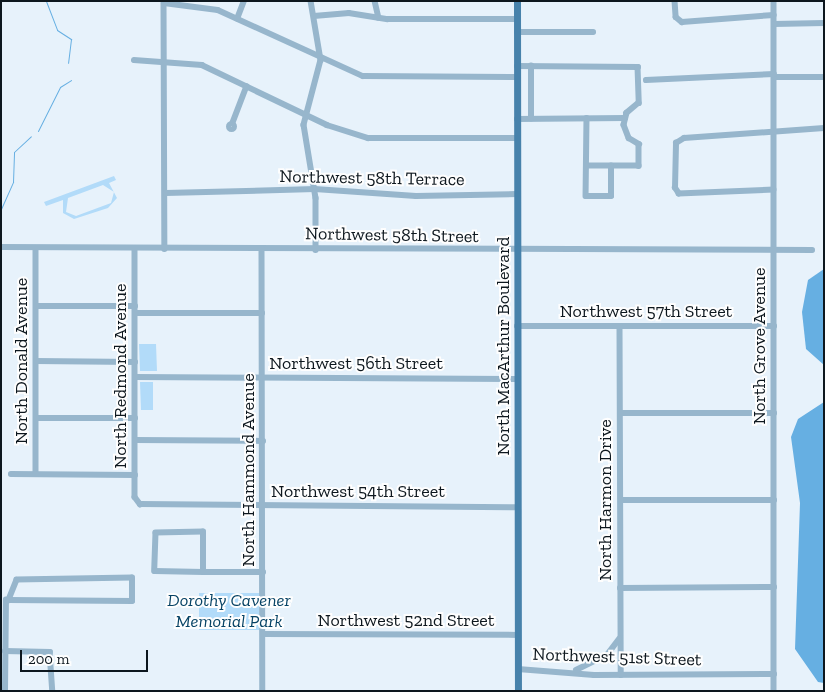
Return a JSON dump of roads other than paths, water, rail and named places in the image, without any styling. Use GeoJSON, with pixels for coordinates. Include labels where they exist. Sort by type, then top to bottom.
{"type":"FeatureCollection","features":[{"type":"Feature","properties":{"kind":"main road","name":"North MacArthur Boulevard"},"geometry":{"type":"LineString","coordinates":[[517,1],[518,691]]}},
{"type":"Feature","properties":{"kind":"street"},"geometry":{"type":"LineString","coordinates":[[237,19],[244,1]]}},
{"type":"Feature","properties":{"kind":"street"},"geometry":{"type":"LineString","coordinates":[[311,1],[321,60],[306,116],[306,148],[315,188],[316,250]]}},
{"type":"Feature","properties":{"kind":"street"},"geometry":{"type":"LineString","coordinates":[[375,1],[380,18]]}},
{"type":"Feature","properties":{"kind":"street"},"geometry":{"type":"LineString","coordinates":[[675,1],[676,17],[682,22],[774,15]]}},
{"type":"Feature","properties":{"kind":"street","name":"North Grove Avenue"},"geometry":{"type":"LineString","coordinates":[[774,1],[774,691]]}},
{"type":"Feature","properties":{"kind":"street"},"geometry":{"type":"LineString","coordinates":[[165,249],[164,2],[198,5],[237,19],[321,60],[378,77],[517,77]]}},
{"type":"Feature","properties":{"kind":"street"},"geometry":{"type":"LineString","coordinates":[[314,16],[350,12],[380,18],[517,19]]}},
{"type":"Feature","properties":{"kind":"street"},"geometry":{"type":"LineString","coordinates":[[774,24],[824,23]]}},
{"type":"Feature","properties":{"kind":"street"},"geometry":{"type":"LineString","coordinates":[[517,32],[593,32]]}},
{"type":"Feature","properties":{"kind":"street"},"geometry":{"type":"LineString","coordinates":[[134,60],[165,60],[202,65],[306,116],[343,131],[384,140],[517,138]]}},
{"type":"Feature","properties":{"kind":"street"},"geometry":{"type":"LineString","coordinates":[[517,66],[635,65],[640,72],[640,103],[625,118],[517,119]]}},
{"type":"Feature","properties":{"kind":"street"},"geometry":{"type":"LineString","coordinates":[[531,66],[531,119]]}},
{"type":"Feature","properties":{"kind":"street"},"geometry":{"type":"LineString","coordinates":[[646,80],[774,75],[824,77]]}},
{"type":"Feature","properties":{"kind":"street"},"geometry":{"type":"LineString","coordinates":[[232,124],[246,87]]}},
{"type":"Feature","properties":{"kind":"street"},"geometry":{"type":"LineString","coordinates":[[587,118],[586,196],[611,196],[611,166]]}},
{"type":"Feature","properties":{"kind":"street"},"geometry":{"type":"LineString","coordinates":[[587,166],[638,166],[639,144],[626,133],[625,118]]}},
{"type":"Feature","properties":{"kind":"street"},"geometry":{"type":"LineString","coordinates":[[774,190],[682,196],[676,191],[675,147],[681,138],[824,128]]}},
{"type":"Feature","properties":{"kind":"street","name":"Northwest 58th Terrace"},"geometry":{"type":"LineString","coordinates":[[166,193],[315,188],[416,196],[517,194]]}},
{"type":"Feature","properties":{"kind":"street","name":"Northwest 58th Street"},"geometry":{"type":"LineString","coordinates":[[1,248],[517,251],[812,250]]}},
{"type":"Feature","properties":{"kind":"street","name":"North Donald Avenue"},"geometry":{"type":"LineString","coordinates":[[36,248],[36,474]]}},
{"type":"Feature","properties":{"kind":"street","name":"North Redmond Avenue"},"geometry":{"type":"LineString","coordinates":[[135,249],[135,475],[138,502]]}},
{"type":"Feature","properties":{"kind":"street","name":"North Hammond Avenue"},"geometry":{"type":"LineString","coordinates":[[262,249],[263,691]]}},
{"type":"Feature","properties":{"kind":"street"},"geometry":{"type":"LineString","coordinates":[[36,306],[262,313]]}},
{"type":"Feature","properties":{"kind":"street","name":"Northwest 57th Street"},"geometry":{"type":"LineString","coordinates":[[517,326],[774,326]]}},
{"type":"Feature","properties":{"kind":"street","name":"North Harmon Drive"},"geometry":{"type":"LineString","coordinates":[[620,326],[621,675]]}},
{"type":"Feature","properties":{"kind":"street"},"geometry":{"type":"LineString","coordinates":[[36,361],[135,362]]}},
{"type":"Feature","properties":{"kind":"street","name":"Northwest 56th Street"},"geometry":{"type":"LineString","coordinates":[[135,377],[518,379]]}},
{"type":"Feature","properties":{"kind":"street"},"geometry":{"type":"LineString","coordinates":[[620,413],[774,413]]}},
{"type":"Feature","properties":{"kind":"street"},"geometry":{"type":"LineString","coordinates":[[36,418],[135,418]]}},
{"type":"Feature","properties":{"kind":"street"},"geometry":{"type":"LineString","coordinates":[[135,440],[262,441]]}},
{"type":"Feature","properties":{"kind":"street"},"geometry":{"type":"LineString","coordinates":[[11,474],[135,475]]}},
{"type":"Feature","properties":{"kind":"street"},"geometry":{"type":"LineString","coordinates":[[621,500],[774,500]]}},
{"type":"Feature","properties":{"kind":"street","name":"Northwest 54th Street"},"geometry":{"type":"LineString","coordinates":[[138,502],[262,506],[518,507]]}},
{"type":"Feature","properties":{"kind":"street"},"geometry":{"type":"LineString","coordinates":[[203,572],[203,532],[156,533],[155,571],[203,572],[263,572]]}},
{"type":"Feature","properties":{"kind":"street"},"geometry":{"type":"LineString","coordinates":[[5,691],[9,600],[17,580],[132,578],[132,601],[9,600]]}},
{"type":"Feature","properties":{"kind":"street"},"geometry":{"type":"LineString","coordinates":[[620,588],[774,587]]}},
{"type":"Feature","properties":{"kind":"street","name":"Northwest 52nd Street"},"geometry":{"type":"LineString","coordinates":[[263,634],[518,636]]}},
{"type":"Feature","properties":{"kind":"street"},"geometry":{"type":"LineString","coordinates":[[576,670],[606,655],[621,636]]}},
{"type":"Feature","properties":{"kind":"street"},"geometry":{"type":"LineString","coordinates":[[6,651],[50,652],[53,691]]}},
{"type":"Feature","properties":{"kind":"street","name":"Northwest 51st Street"},"geometry":{"type":"LineString","coordinates":[[518,669],[576,670],[621,675],[774,674]]}},
{"type":"Feature","properties":{"kind":"water"},"geometry":{"type":"Polygon","coordinates":[[[824,269],[824,365],[806,349],[802,312],[808,280],[824,269]]]}},
{"type":"Feature","properties":{"kind":"water"},"geometry":{"type":"Polygon","coordinates":[[[824,402],[824,683],[818,682],[795,649],[800,503],[791,437],[798,419],[824,402]]]}},
{"type":"Feature","properties":{"kind":"waterway"},"geometry":{"type":"LineString","coordinates":[[46,1],[57,30],[71,39],[68,63]]}},
{"type":"Feature","properties":{"kind":"waterway"},"geometry":{"type":"LineString","coordinates":[[38,131],[60,87],[71,80]]}},
{"type":"Feature","properties":{"kind":"waterway"},"geometry":{"type":"LineString","coordinates":[[1,209],[13,182],[14,152],[31,136]]}},
{"type":"Feature","properties":{"kind":"park label","name":"Dorothy Cavener Memorial Park"},"geometry":{"type":"Point","coordinates":[229,611]}}]}
